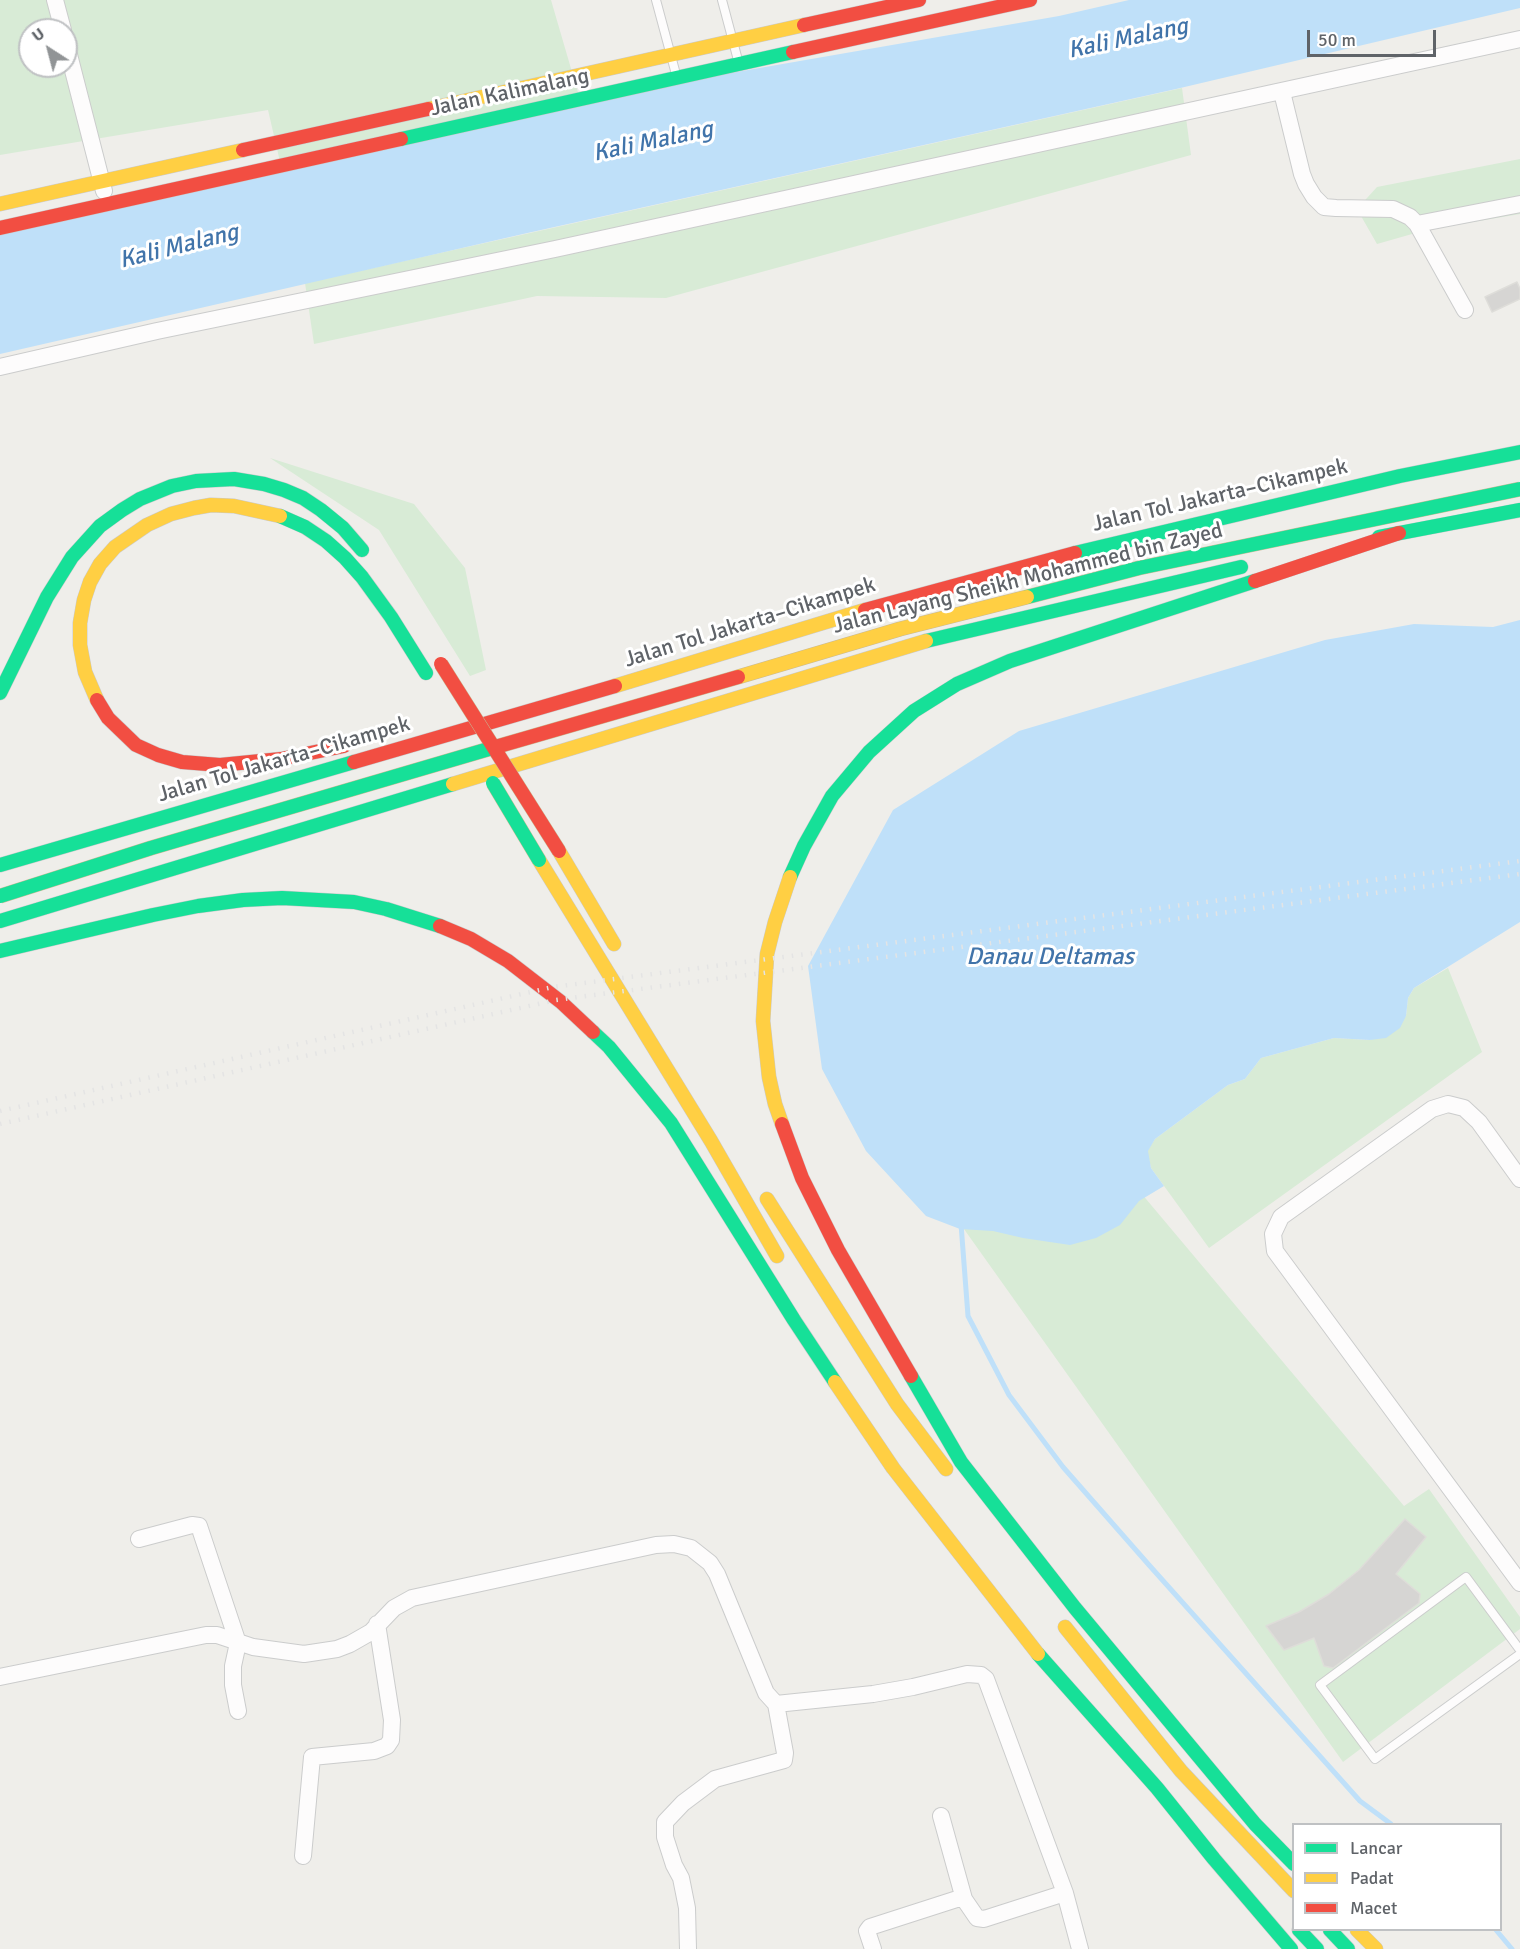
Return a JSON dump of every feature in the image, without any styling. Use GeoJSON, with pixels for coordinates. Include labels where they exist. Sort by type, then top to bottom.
{"type":"FeatureCollection","features":[{"type":"Feature","properties":{"kind":"main road","name":"Jalan Kalimalang"},"geometry":{"type":"LineString","coordinates":[[0,204],[919,0]]}},
{"type":"Feature","properties":{"kind":"main road","name":"Jalan Kalimalang"},"geometry":{"type":"LineString","coordinates":[[0,228],[1011,2],[1030,0]]}},
{"type":"Feature","properties":{"kind":"main road","name":"Jalan Tol Jakarta–Cikampek"},"geometry":{"type":"LineString","coordinates":[[0,865],[658,674],[879,606],[1100,546],[1389,479],[1520,452]]}},
{"type":"Feature","properties":{"kind":"main road","name":"Jalan Layang Sheikh Mohammed bin Zayed"},"geometry":{"type":"LineString","coordinates":[[1127,557],[1520,476]]}},
{"type":"Feature","properties":{"kind":"main road"},"geometry":{"type":"LineString","coordinates":[[0,693],[48,597],[72,557],[100,526],[122,510],[140,499],[171,486],[196,480],[234,479],[284,490],[303,498],[343,528],[374,564]]}},
{"type":"Feature","properties":{"kind":"main road","name":"Jalan Layang Sheikh Mohammed bin Zayed"},"geometry":{"type":"LineString","coordinates":[[0,896],[173,842],[900,629],[1139,568],[1520,489]]}},
{"type":"Feature","properties":{"kind":"main road"},"geometry":{"type":"LineString","coordinates":[[355,744],[281,759],[220,765],[182,762],[136,745],[108,718],[94,695],[85,672],[80,645],[80,623],[90,582],[100,564],[115,547],[147,525],[171,514],[211,505],[254,509],[280,516],[305,527],[345,558],[391,617],[429,678]]}},
{"type":"Feature","properties":{"kind":"main road"},"geometry":{"type":"LineString","coordinates":[[1280,558],[1520,510]]}},
{"type":"Feature","properties":{"kind":"main road"},"geometry":{"type":"LineString","coordinates":[[1292,1863],[1255,1824],[1075,1608],[961,1462],[843,1260],[802,1178],[775,1104],[769,1077],[763,1021],[764,993],[768,954],[775,922],[791,873],[804,846],[832,796],[848,775],[869,752],[914,711],[957,684],[1010,661],[1399,533]]}},
{"type":"Feature","properties":{"kind":"main road"},"geometry":{"type":"LineString","coordinates":[[0,921],[920,643],[1259,563]]}},
{"type":"Feature","properties":{"kind":"main road","name":"Jalan Layang Sheikh Mohammed bin Zayed"},"geometry":{"type":"LineString","coordinates":[[0,879],[387,763],[1081,569]]}},
{"type":"Feature","properties":{"kind":"main road"},"geometry":{"type":"LineString","coordinates":[[780,622],[824,610],[854,606],[879,606]]}},
{"type":"Feature","properties":{"kind":"main road"},"geometry":{"type":"LineString","coordinates":[[438,659],[621,954]]}},
{"type":"Feature","properties":{"kind":"main road"},"geometry":{"type":"LineString","coordinates":[[479,707],[456,718],[539,860],[705,1131],[785,1269]]}},
{"type":"Feature","properties":{"kind":"main road"},"geometry":{"type":"LineString","coordinates":[[0,951],[198,906],[282,898],[354,902],[441,926],[471,939],[508,961],[533,980],[561,1002],[609,1047],[671,1123],[794,1320],[892,1468],[1032,1647],[1157,1788],[1291,1949]]}},
{"type":"Feature","properties":{"kind":"main road"},"geometry":{"type":"LineString","coordinates":[[762,1191],[897,1404],[954,1479]]}},
{"type":"Feature","properties":{"kind":"main road"},"geometry":{"type":"LineString","coordinates":[[1064,1625],[1181,1771],[1292,1890]]}},
{"type":"Feature","properties":{"kind":"main road"},"geometry":{"type":"LineString","coordinates":[[1090,1692],[1239,1867]]}},
{"type":"Feature","properties":{"kind":"main road"},"geometry":{"type":"LineString","coordinates":[[1301,1931],[1317,1949]]}},
{"type":"Feature","properties":{"kind":"main road"},"geometry":{"type":"LineString","coordinates":[[1332,1931],[1348,1949]]}},
{"type":"Feature","properties":{"kind":"main road"},"geometry":{"type":"LineString","coordinates":[[1359,1931],[1376,1949]]}},
{"type":"Feature","properties":{"kind":"street"},"geometry":{"type":"LineString","coordinates":[[55,0],[60,18]]}},
{"type":"Feature","properties":{"kind":"street"},"geometry":{"type":"LineString","coordinates":[[0,367],[157,331],[555,249],[1520,39]]}},
{"type":"Feature","properties":{"kind":"street"},"geometry":{"type":"LineString","coordinates":[[75,78],[108,204]]}},
{"type":"Feature","properties":{"kind":"street"},"geometry":{"type":"LineString","coordinates":[[1282,92],[1302,174],[1314,197],[1324,207],[1393,209],[1410,218],[1417,224],[1465,310]]}},
{"type":"Feature","properties":{"kind":"street"},"geometry":{"type":"LineString","coordinates":[[1417,224],[1520,204]]}},
{"type":"Feature","properties":{"kind":"street"},"geometry":{"type":"LineString","coordinates":[[1520,1179],[1479,1122],[1464,1108],[1448,1104],[1432,1109],[1281,1217],[1273,1234],[1275,1251],[1520,1583]]}},
{"type":"Feature","properties":{"kind":"street"},"geometry":{"type":"LineString","coordinates":[[139,1539],[192,1525],[199,1526],[238,1643],[233,1666],[237,1711]]}},
{"type":"Feature","properties":{"kind":"street"},"geometry":{"type":"LineString","coordinates":[[0,1677],[206,1635],[217,1635],[238,1643],[304,1654],[337,1649],[371,1632],[394,1608],[412,1598],[656,1545],[674,1544],[691,1548],[701,1554],[717,1574],[766,1693],[776,1704],[785,1753],[783,1761],[715,1779],[683,1803],[665,1822],[665,1837],[681,1878],[687,1908],[688,1949]]}},
{"type":"Feature","properties":{"kind":"street"},"geometry":{"type":"LineString","coordinates":[[303,1856],[312,1757],[374,1750],[387,1746],[391,1740],[392,1720],[377,1624]]}},
{"type":"Feature","properties":{"kind":"street"},"geometry":{"type":"LineString","coordinates":[[776,1704],[873,1694],[967,1674],[981,1675],[989,1685],[1065,1893],[1080,1949]]}},
{"type":"Feature","properties":{"kind":"street"},"geometry":{"type":"LineString","coordinates":[[941,1816],[964,1899],[977,1918],[984,1919],[1065,1893]]}},
{"type":"Feature","properties":{"kind":"street"},"geometry":{"type":"LineString","coordinates":[[873,1949],[867,1931],[870,1927],[957,1899],[964,1899]]}},
{"type":"Feature","properties":{"kind":"lane"},"geometry":{"type":"LineString","coordinates":[[656,0],[677,78]]}},
{"type":"Feature","properties":{"kind":"lane"},"geometry":{"type":"LineString","coordinates":[[722,0],[740,64]]}},
{"type":"Feature","properties":{"kind":"lane"},"geometry":{"type":"LineString","coordinates":[[1520,1650],[1466,1577],[1320,1685],[1375,1759],[1520,1654]]}},
{"type":"Feature","properties":{"kind":"green space"},"geometry":{"type":"Polygon","coordinates":[[[0,0],[551,0],[579,96],[281,166],[268,110],[0,155],[0,0]]]}},
{"type":"Feature","properties":{"kind":"green space"},"geometry":{"type":"Polygon","coordinates":[[[1182,88],[1191,155],[666,298],[537,296],[314,344],[305,283],[1182,88]]]}},
{"type":"Feature","properties":{"kind":"green space"},"geometry":{"type":"Polygon","coordinates":[[[1520,159],[1520,214],[1426,230],[1377,244],[1357,209],[1377,187],[1520,159]]]}},
{"type":"Feature","properties":{"kind":"green space"},"geometry":{"type":"Polygon","coordinates":[[[270,458],[414,504],[465,568],[486,670],[470,676],[379,530],[270,458]]]}},
{"type":"Feature","properties":{"kind":"green space"},"geometry":{"type":"Polygon","coordinates":[[[1448,968],[1482,1052],[1209,1248],[1151,1168],[1147,1151],[1155,1139],[1228,1085],[1245,1079],[1261,1058],[1334,1038],[1370,1040],[1406,1016],[1408,998],[1414,988],[1448,968]]]}},
{"type":"Feature","properties":{"kind":"green space"},"geometry":{"type":"Polygon","coordinates":[[[1078,1118],[1404,1506],[1429,1489],[1520,1617],[1520,1629],[1343,1762],[949,1208],[1078,1118]]]}},
{"type":"Feature","properties":{"kind":"water","name":"Kali Malang"},"geometry":{"type":"Polygon","coordinates":[[[1129,0],[1520,0],[1520,8],[1176,89],[523,234],[0,354],[0,228],[581,99],[1059,16],[1129,0]]]}},
{"type":"Feature","properties":{"kind":"water","name":"Danau Deltamas"},"geometry":{"type":"Polygon","coordinates":[[[1520,620],[1520,922],[1414,988],[1408,998],[1406,1016],[1400,1028],[1386,1038],[1370,1040],[1334,1038],[1261,1058],[1245,1079],[1228,1085],[1155,1139],[1148,1151],[1151,1168],[1164,1186],[1139,1201],[1120,1225],[1096,1238],[1070,1245],[993,1231],[960,1229],[926,1216],[866,1151],[822,1069],[808,966],[893,810],[1019,731],[1325,640],[1414,624],[1493,627],[1520,620]]]}},
{"type":"Feature","properties":{"kind":"building"},"geometry":{"type":"Polygon","coordinates":[[[1517,282],[1520,299],[1492,312],[1485,297],[1517,282]]]}},
{"type":"Feature","properties":{"kind":"building"},"geometry":{"type":"Polygon","coordinates":[[[1405,1519],[1426,1537],[1396,1574],[1420,1594],[1419,1603],[1333,1668],[1324,1666],[1314,1638],[1284,1650],[1266,1626],[1299,1612],[1329,1594],[1359,1570],[1405,1519]]]}},
{"type":"Feature","properties":{"kind":"waterway"},"geometry":{"type":"LineString","coordinates":[[961,1224],[968,1316],[1009,1395],[1063,1467],[1149,1565],[1360,1801],[1390,1823]]}},
{"type":"Feature","properties":{"kind":"waterway"},"geometry":{"type":"LineString","coordinates":[[1497,1931],[1512,1949]]}},
{"type":"Feature","properties":{"kind":"railway"},"geometry":{"type":"LineString","coordinates":[[0,1111],[553,987],[1520,861]]}},
{"type":"Feature","properties":{"kind":"railway"},"geometry":{"type":"LineString","coordinates":[[0,1124],[556,1000],[1520,874]]}},
{"type":"Feature","properties":{"kind":"traffic: fast"},"geometry":{"type":"LineString","coordinates":[[401,139],[793,52]]}},
{"type":"Feature","properties":{"kind":"traffic: fast"},"geometry":{"type":"LineString","coordinates":[[1075,553],[1400,476],[1520,452]]}},
{"type":"Feature","properties":{"kind":"traffic: fast"},"geometry":{"type":"LineString","coordinates":[[0,693],[47,597],[72,557],[100,526],[122,510],[140,499],[172,486],[196,481],[234,479],[284,490],[303,498],[321,510],[343,528],[362,550]]}},
{"type":"Feature","properties":{"kind":"traffic: fast"},"geometry":{"type":"LineString","coordinates":[[1027,597],[1139,568],[1520,489]]}},
{"type":"Feature","properties":{"kind":"traffic: fast"},"geometry":{"type":"LineString","coordinates":[[1379,537],[1520,510]]}},
{"type":"Feature","properties":{"kind":"traffic: fast"},"geometry":{"type":"LineString","coordinates":[[280,516],[305,527],[345,558],[391,617],[426,673]]}},
{"type":"Feature","properties":{"kind":"traffic: fast"},"geometry":{"type":"LineString","coordinates":[[926,641],[1241,567]]}},
{"type":"Feature","properties":{"kind":"traffic: fast"},"geometry":{"type":"LineString","coordinates":[[790,877],[804,846],[832,796],[869,752],[914,711],[957,684],[1010,661],[1255,581]]}},
{"type":"Feature","properties":{"kind":"traffic: fast"},"geometry":{"type":"LineString","coordinates":[[0,896],[151,848],[499,746]]}},
{"type":"Feature","properties":{"kind":"traffic: fast"},"geometry":{"type":"LineString","coordinates":[[0,865],[354,762]]}},
{"type":"Feature","properties":{"kind":"traffic: fast"},"geometry":{"type":"LineString","coordinates":[[493,783],[539,860]]}},
{"type":"Feature","properties":{"kind":"traffic: fast"},"geometry":{"type":"LineString","coordinates":[[0,921],[453,784]]}},
{"type":"Feature","properties":{"kind":"traffic: fast"},"geometry":{"type":"LineString","coordinates":[[0,951],[153,915],[243,900],[282,898],[354,902],[386,909],[440,926]]}},
{"type":"Feature","properties":{"kind":"traffic: fast"},"geometry":{"type":"LineString","coordinates":[[593,1032],[609,1047],[671,1123],[835,1382]]}},
{"type":"Feature","properties":{"kind":"traffic: fast"},"geometry":{"type":"LineString","coordinates":[[911,1376],[961,1462],[1075,1608],[1255,1824],[1292,1862]]}},
{"type":"Feature","properties":{"kind":"traffic: fast"},"geometry":{"type":"LineString","coordinates":[[1038,1654],[1157,1788],[1291,1949]]}},
{"type":"Feature","properties":{"kind":"traffic: fast"},"geometry":{"type":"LineString","coordinates":[[1300,1931],[1317,1949]]}},
{"type":"Feature","properties":{"kind":"traffic: fast"},"geometry":{"type":"LineString","coordinates":[[1331,1931],[1348,1949]]}},
{"type":"Feature","properties":{"kind":"traffic: slow"},"geometry":{"type":"LineString","coordinates":[[428,109],[804,25]]}},
{"type":"Feature","properties":{"kind":"traffic: slow"},"geometry":{"type":"LineString","coordinates":[[0,204],[243,150]]}},
{"type":"Feature","properties":{"kind":"traffic: slow"},"geometry":{"type":"LineString","coordinates":[[97,700],[85,672],[80,645],[80,623],[90,582],[100,564],[115,547],[147,525],[171,514],[194,508],[211,505],[234,506],[280,516]]}},
{"type":"Feature","properties":{"kind":"traffic: slow"},"geometry":{"type":"LineString","coordinates":[[738,677],[900,629],[1027,597]]}},
{"type":"Feature","properties":{"kind":"traffic: slow"},"geometry":{"type":"LineString","coordinates":[[615,686],[865,610]]}},
{"type":"Feature","properties":{"kind":"traffic: slow"},"geometry":{"type":"LineString","coordinates":[[453,784],[926,641]]}},
{"type":"Feature","properties":{"kind":"traffic: slow"},"geometry":{"type":"LineString","coordinates":[[559,851],[614,944]]}},
{"type":"Feature","properties":{"kind":"traffic: slow"},"geometry":{"type":"LineString","coordinates":[[539,860],[711,1141],[777,1256]]}},
{"type":"Feature","properties":{"kind":"traffic: slow"},"geometry":{"type":"LineString","coordinates":[[782,1124],[769,1077],[763,1021],[767,954],[790,877]]}},
{"type":"Feature","properties":{"kind":"traffic: slow"},"geometry":{"type":"LineString","coordinates":[[767,1199],[897,1404],[946,1469]]}},
{"type":"Feature","properties":{"kind":"traffic: slow"},"geometry":{"type":"LineString","coordinates":[[835,1382],[893,1468],[1038,1654]]}},
{"type":"Feature","properties":{"kind":"traffic: slow"},"geometry":{"type":"LineString","coordinates":[[1065,1627],[1181,1771],[1292,1889]]}},
{"type":"Feature","properties":{"kind":"traffic: slow"},"geometry":{"type":"LineString","coordinates":[[1358,1931],[1376,1949]]}},
{"type":"Feature","properties":{"kind":"traffic: jam"},"geometry":{"type":"LineString","coordinates":[[804,25],[919,0]]}},
{"type":"Feature","properties":{"kind":"traffic: jam"},"geometry":{"type":"LineString","coordinates":[[793,52],[1030,0]]}},
{"type":"Feature","properties":{"kind":"traffic: jam"},"geometry":{"type":"LineString","coordinates":[[243,150],[428,109]]}},
{"type":"Feature","properties":{"kind":"traffic: jam"},"geometry":{"type":"LineString","coordinates":[[0,228],[401,139]]}},
{"type":"Feature","properties":{"kind":"traffic: jam"},"geometry":{"type":"LineString","coordinates":[[1255,581],[1399,533]]}},
{"type":"Feature","properties":{"kind":"traffic: jam"},"geometry":{"type":"LineString","coordinates":[[865,610],[1075,553]]}},
{"type":"Feature","properties":{"kind":"traffic: jam"},"geometry":{"type":"LineString","coordinates":[[441,664],[559,851]]}},
{"type":"Feature","properties":{"kind":"traffic: jam"},"geometry":{"type":"LineString","coordinates":[[499,746],[738,677]]}},
{"type":"Feature","properties":{"kind":"traffic: jam"},"geometry":{"type":"LineString","coordinates":[[354,762],[615,686]]}},
{"type":"Feature","properties":{"kind":"traffic: jam"},"geometry":{"type":"LineString","coordinates":[[97,700],[108,718],[136,745],[182,762],[220,765],[281,759],[344,746]]}},
{"type":"Feature","properties":{"kind":"traffic: jam"},"geometry":{"type":"LineString","coordinates":[[440,926],[471,939],[508,961],[561,1002],[593,1032]]}},
{"type":"Feature","properties":{"kind":"traffic: jam"},"geometry":{"type":"LineString","coordinates":[[782,1124],[802,1178],[838,1250],[911,1376]]}}]}
